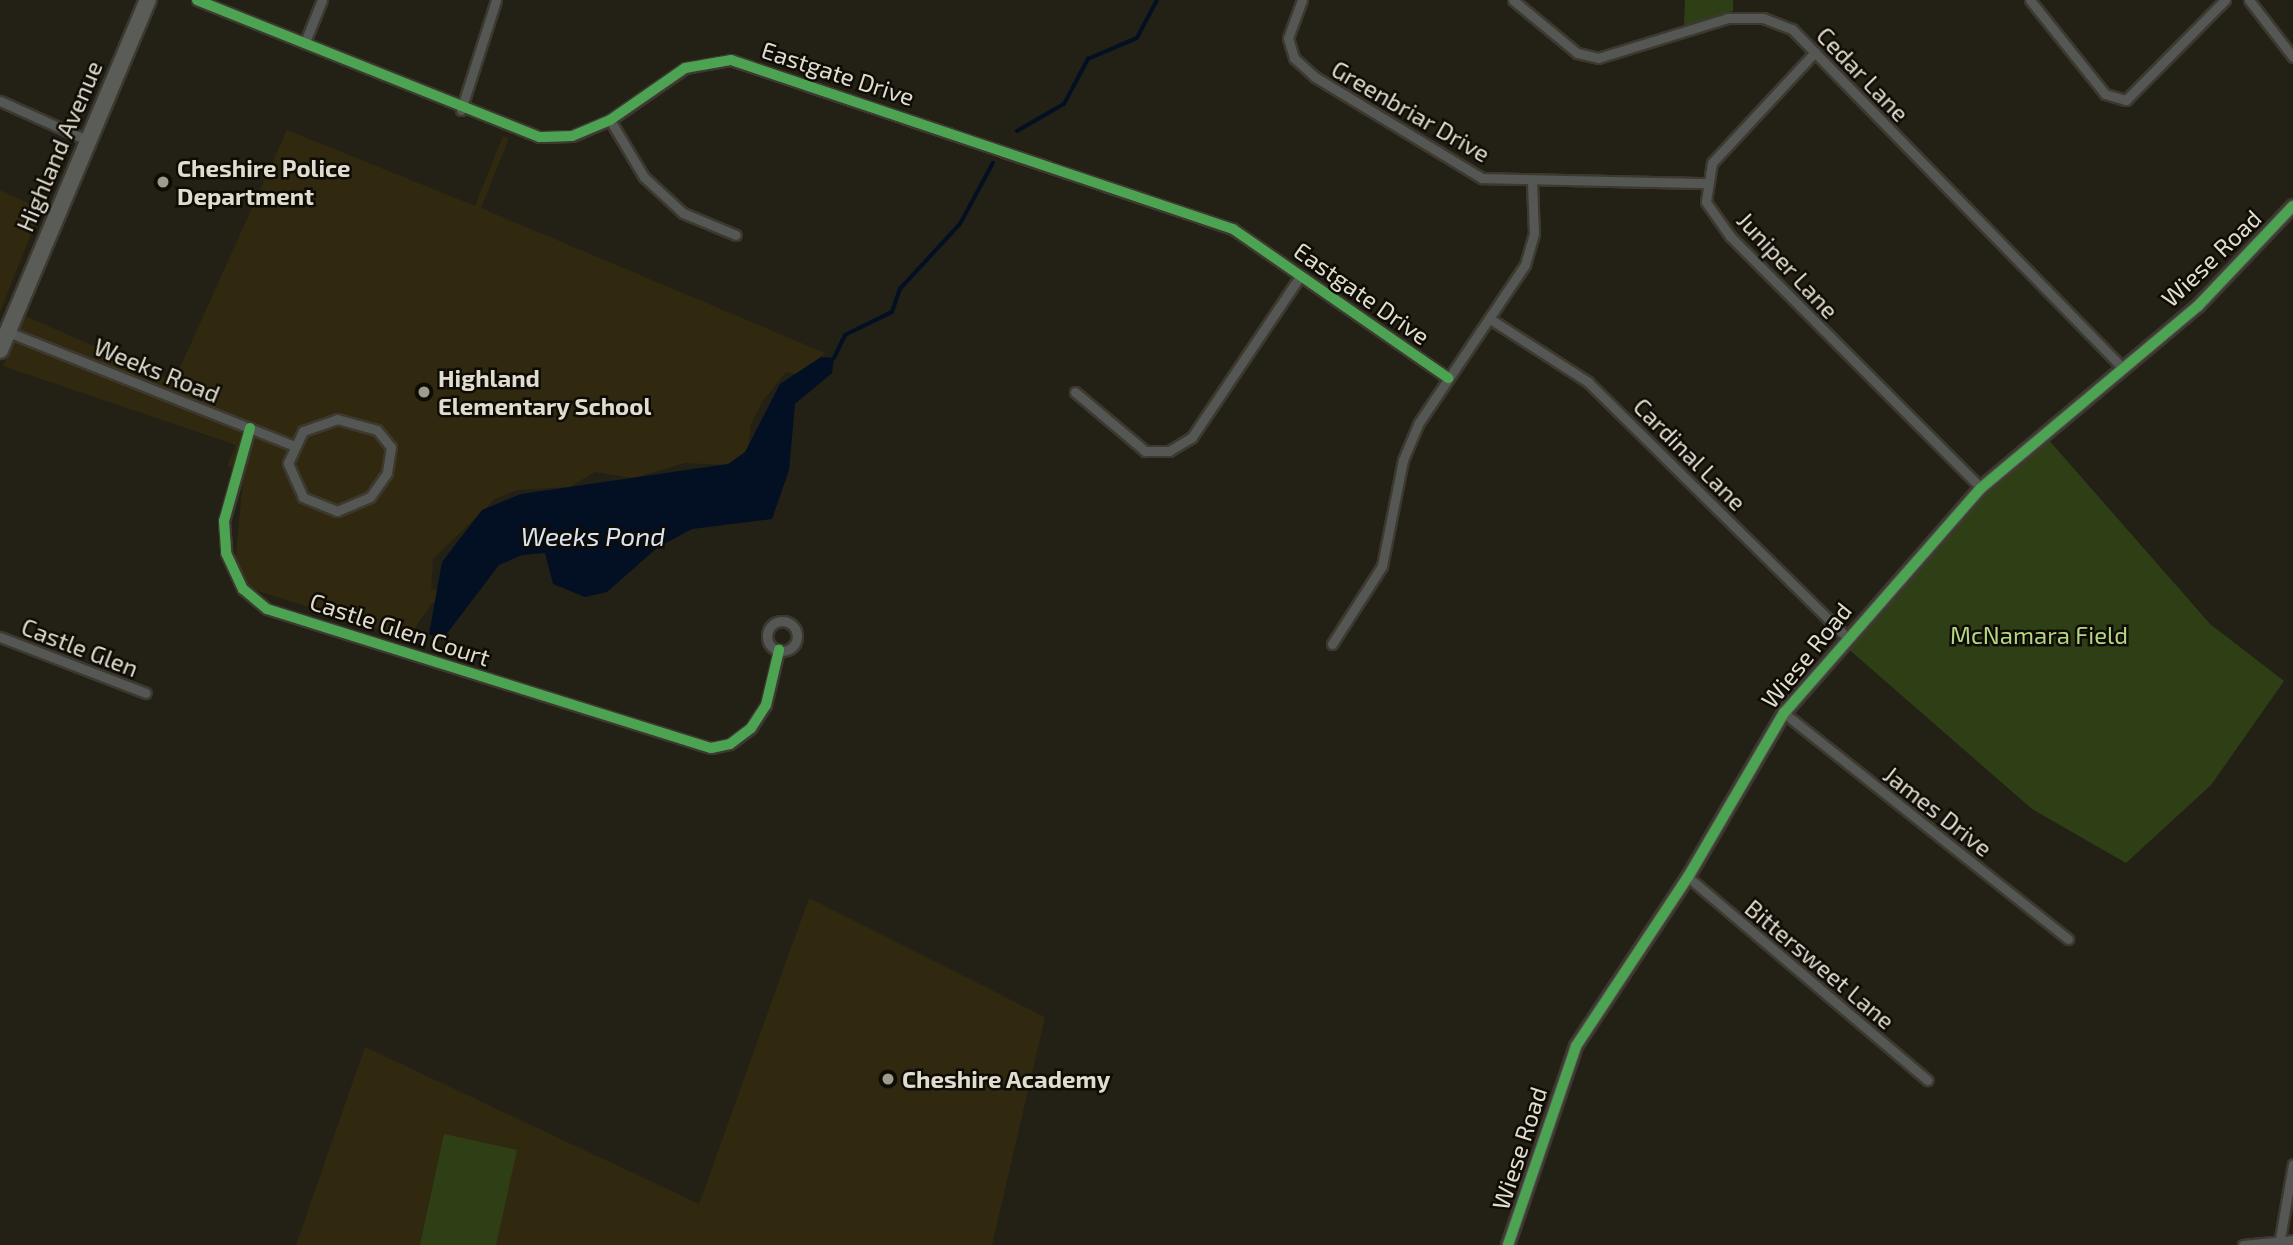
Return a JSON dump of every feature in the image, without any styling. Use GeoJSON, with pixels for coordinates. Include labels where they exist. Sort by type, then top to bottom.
{"type":"FeatureCollection","features":[{"type":"Feature","properties":{"kind":"highway","name":"Highland Avenue"},"geometry":{"type":"LineString","coordinates":[[0,350],[85,139],[148,0]]}},
{"type":"Feature","properties":{"kind":"street","name":"Eastgate Drive"},"geometry":{"type":"LineString","coordinates":[[197,0],[305,42],[461,110],[540,137],[572,136],[610,120],[685,68],[731,60],[1195,213],[1233,229],[1448,378]]}},
{"type":"Feature","properties":{"kind":"street"},"geometry":{"type":"LineString","coordinates":[[305,42],[322,0]]}},
{"type":"Feature","properties":{"kind":"street"},"geometry":{"type":"LineString","coordinates":[[461,110],[496,0]]}},
{"type":"Feature","properties":{"kind":"street","name":"Greenbriar Drive"},"geometry":{"type":"LineString","coordinates":[[1302,0],[1288,38],[1294,58],[1315,77],[1482,178],[1532,183],[1704,183]]}},
{"type":"Feature","properties":{"kind":"street","name":"Cedar Lane"},"geometry":{"type":"LineString","coordinates":[[1513,0],[1577,53],[1598,58],[1728,18],[1763,18],[1792,29],[2120,366]]}},
{"type":"Feature","properties":{"kind":"street"},"geometry":{"type":"LineString","coordinates":[[2030,0],[2105,94],[2126,100],[2225,0]]}},
{"type":"Feature","properties":{"kind":"street"},"geometry":{"type":"LineString","coordinates":[[2249,0],[2293,57]]}},
{"type":"Feature","properties":{"kind":"street"},"geometry":{"type":"LineString","coordinates":[[1704,183],[1712,163],[1815,51]]}},
{"type":"Feature","properties":{"kind":"street"},"geometry":{"type":"LineString","coordinates":[[0,101],[85,139]]}},
{"type":"Feature","properties":{"kind":"street"},"geometry":{"type":"LineString","coordinates":[[610,120],[644,177],[683,213],[736,235]]}},
{"type":"Feature","properties":{"kind":"street"},"geometry":{"type":"LineString","coordinates":[[1332,644],[1382,566],[1403,460],[1448,378],[1525,265],[1534,233],[1532,183]]}},
{"type":"Feature","properties":{"kind":"street","name":"Juniper Lane"},"geometry":{"type":"LineString","coordinates":[[1704,183],[1706,202],[1730,236],[1981,488]]}},
{"type":"Feature","properties":{"kind":"street","name":"Wiese Road"},"geometry":{"type":"LineString","coordinates":[[1508,1245],[1576,1046],[1688,877],[1784,713],[1846,636],[1981,488],[2120,366],[2198,306],[2293,206]]}},
{"type":"Feature","properties":{"kind":"street"},"geometry":{"type":"LineString","coordinates":[[1075,392],[1145,451],[1169,451],[1192,437],[1300,276]]}},
{"type":"Feature","properties":{"kind":"street","name":"Cardinal Lane"},"geometry":{"type":"LineString","coordinates":[[1490,319],[1588,382],[1846,636]]}},
{"type":"Feature","properties":{"kind":"street","name":"Weeks Road"},"geometry":{"type":"LineString","coordinates":[[8,332],[292,445]]}},
{"type":"Feature","properties":{"kind":"street"},"geometry":{"type":"LineString","coordinates":[[337,419],[377,430],[391,447],[387,473],[370,497],[337,511],[303,497],[292,482],[292,445],[303,431],[337,419]]}},
{"type":"Feature","properties":{"kind":"street","name":"Castle Glen Court"},"geometry":{"type":"LineString","coordinates":[[250,428],[224,522],[226,553],[243,589],[267,609],[711,748],[730,744],[751,727],[766,705],[779,650]]}},
{"type":"Feature","properties":{"kind":"street","name":"Castle Glen"},"geometry":{"type":"LineString","coordinates":[[0,637],[146,693]]}},
{"type":"Feature","properties":{"kind":"street","name":"James Drive"},"geometry":{"type":"LineString","coordinates":[[1784,713],[2068,939]]}},
{"type":"Feature","properties":{"kind":"street","name":"Bittersweet Lane"},"geometry":{"type":"LineString","coordinates":[[1688,877],[1927,1080]]}},
{"type":"Feature","properties":{"kind":"street"},"geometry":{"type":"LineString","coordinates":[[2280,1238],[2293,1164]]}},
{"type":"Feature","properties":{"kind":"street"},"geometry":{"type":"LineString","coordinates":[[2243,1245],[2280,1238],[2293,1240]]}},
{"type":"Feature","properties":{"kind":"shaded area","name":"Highland Elementary School"},"geometry":{"type":"Polygon","coordinates":[[[287,130],[475,206],[503,136],[509,138],[481,208],[825,353],[801,375],[786,372],[762,402],[751,424],[746,466],[685,463],[633,478],[595,472],[569,487],[517,490],[495,499],[433,559],[431,590],[455,590],[431,604],[413,631],[416,641],[233,583],[244,471],[227,466],[236,445],[3,366],[25,316],[174,381],[287,130]]]}},
{"type":"Feature","properties":{"kind":"shaded area"},"geometry":{"type":"Polygon","coordinates":[[[0,190],[41,209],[0,312],[0,190]]]}},
{"type":"Feature","properties":{"kind":"shaded area","name":"Cheshire Academy"},"geometry":{"type":"Polygon","coordinates":[[[809,898],[1045,1017],[992,1245],[296,1245],[365,1047],[699,1204],[809,898]]]}},
{"type":"Feature","properties":{"kind":"green space"},"geometry":{"type":"Polygon","coordinates":[[[1685,0],[1733,0],[1733,11],[1684,26],[1685,0]]]}},
{"type":"Feature","properties":{"kind":"green space","name":"McNamara Field"},"geometry":{"type":"Polygon","coordinates":[[[2047,438],[2210,624],[2284,681],[2211,785],[2126,863],[2032,809],[1845,646],[1988,489],[2047,438]]]}},
{"type":"Feature","properties":{"kind":"green space"},"geometry":{"type":"Polygon","coordinates":[[[444,1134],[517,1150],[496,1245],[420,1245],[444,1134]]]}},
{"type":"Feature","properties":{"kind":"water","name":"Weeks Pond"},"geometry":{"type":"Polygon","coordinates":[[[821,357],[834,358],[832,373],[795,404],[789,470],[772,519],[692,529],[658,547],[607,592],[585,597],[553,584],[545,553],[522,555],[499,565],[442,640],[429,634],[442,562],[482,510],[521,494],[728,464],[745,452],[780,384],[821,357]]]}},
{"type":"Feature","properties":{"kind":"waterway"},"geometry":{"type":"LineString","coordinates":[[1017,131],[1064,104],[1088,59],[1137,38],[1157,0]]}},
{"type":"Feature","properties":{"kind":"waterway"},"geometry":{"type":"LineString","coordinates":[[834,358],[845,335],[892,312],[900,289],[960,224],[993,163]]}},
{"type":"Feature","properties":{"kind":"cycle path"},"geometry":{"type":"LineString","coordinates":[[197,0],[540,137],[572,136],[610,120],[685,68],[731,60],[1233,229],[1448,378]]}},
{"type":"Feature","properties":{"kind":"cycle path"},"geometry":{"type":"LineString","coordinates":[[1508,1245],[1576,1046],[1688,877],[1784,713],[1981,488],[2198,306],[2293,206]]}},
{"type":"Feature","properties":{"kind":"cycle path"},"geometry":{"type":"LineString","coordinates":[[250,428],[224,521],[226,553],[243,589],[267,609],[711,748],[730,744],[751,728],[766,705],[779,650]]}},
{"type":"Feature","properties":{"kind":"place","name":"Cheshire Police Department"},"geometry":{"type":"Point","coordinates":[163,182]}},
{"type":"Feature","properties":{"kind":"place","name":"Highland Elementary School"},"geometry":{"type":"Point","coordinates":[424,392]}},
{"type":"Feature","properties":{"kind":"place","name":"Cheshire Academy"},"geometry":{"type":"Point","coordinates":[888,1079]}}]}
